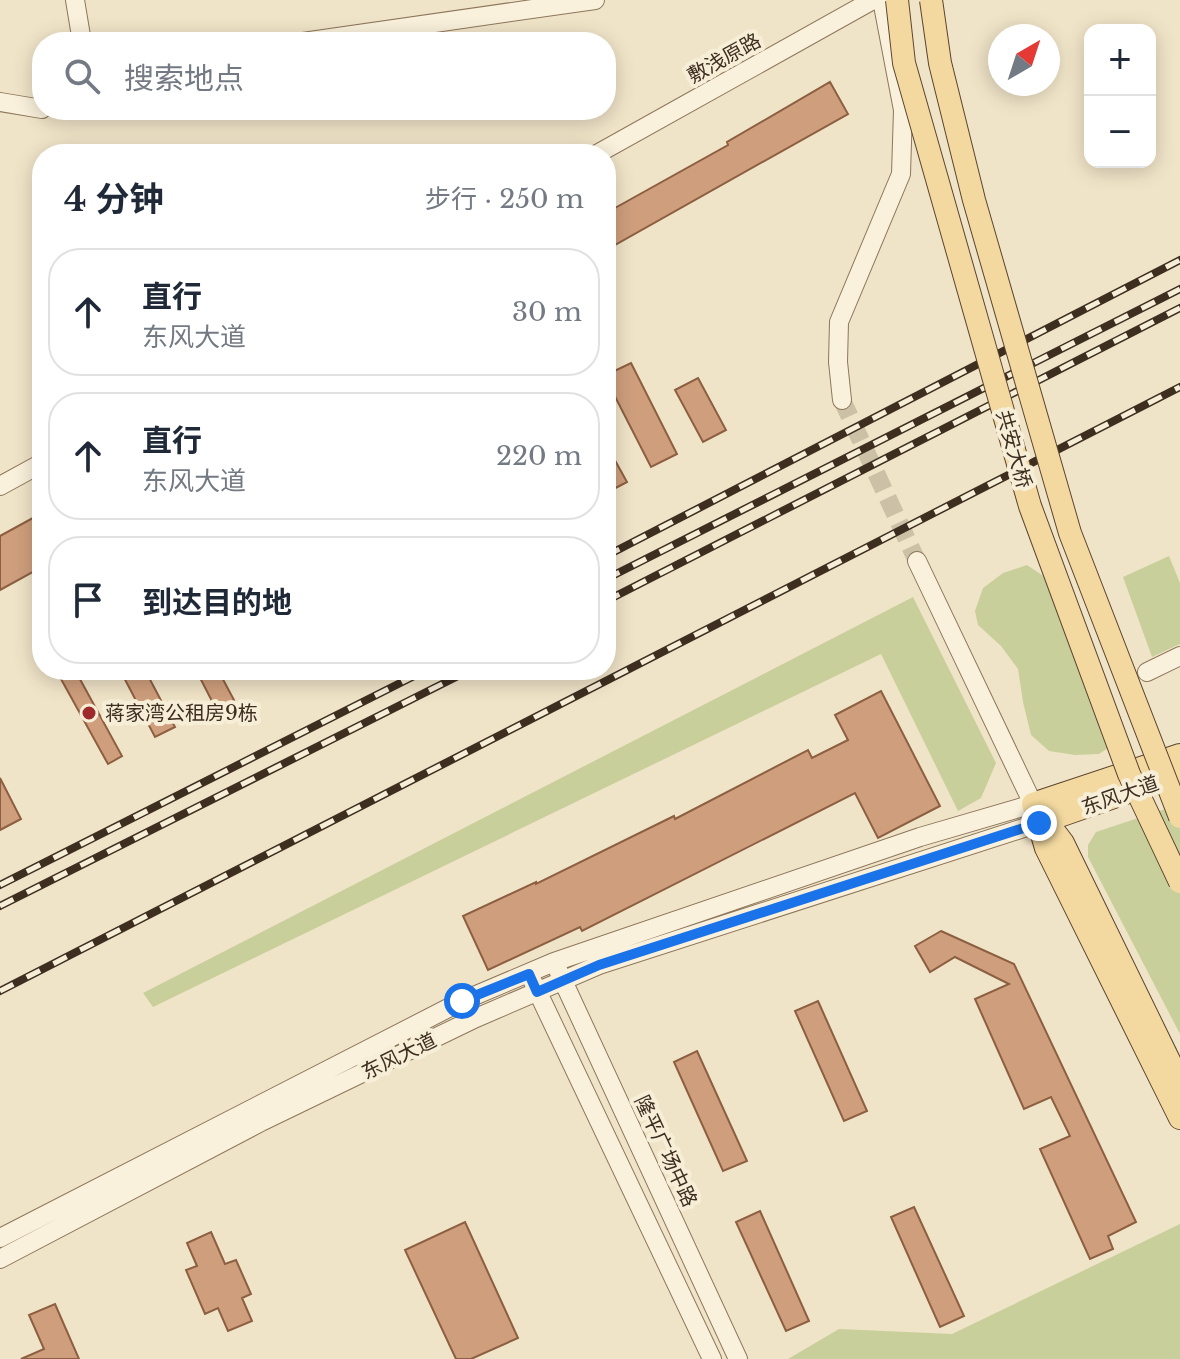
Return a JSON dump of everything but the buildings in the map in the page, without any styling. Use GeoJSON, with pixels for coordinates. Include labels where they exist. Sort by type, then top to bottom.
{"type":"FeatureCollection","features":[{"type":"Feature","properties":{"kind":"main road","name":"共安大桥"},"geometry":{"type":"LineString","coordinates":[[897,0],[904,63],[1030,506],[1129,774],[1180,882]]}},
{"type":"Feature","properties":{"kind":"main road","name":"共安大桥"},"geometry":{"type":"LineString","coordinates":[[931,0],[940,63],[974,200],[1070,533],[1180,817]]}},
{"type":"Feature","properties":{"kind":"main road"},"geometry":{"type":"LineString","coordinates":[[1039,816],[1180,755]]}},
{"type":"Feature","properties":{"kind":"main road","name":"东风大道"},"geometry":{"type":"LineString","coordinates":[[1039,816],[1180,774]]}},
{"type":"Feature","properties":{"kind":"main road"},"geometry":{"type":"LineString","coordinates":[[1039,816],[1063,843],[1180,1083]]}},
{"type":"Feature","properties":{"kind":"main road"},"geometry":{"type":"LineString","coordinates":[[1039,816],[1046,848],[1180,1118]]}},
{"type":"Feature","properties":{"kind":"street"},"geometry":{"type":"LineString","coordinates":[[75,0],[80,32]]}},
{"type":"Feature","properties":{"kind":"street"},"geometry":{"type":"LineString","coordinates":[[373,32],[595,0]]}},
{"type":"Feature","properties":{"kind":"street","name":"敷浅原路"},"geometry":{"type":"LineString","coordinates":[[615,144],[873,0]]}},
{"type":"Feature","properties":{"kind":"street"},"geometry":{"type":"LineString","coordinates":[[842,400],[838,362],[839,322],[901,174],[903,110],[882,0]]}},
{"type":"Feature","properties":{"kind":"street"},"geometry":{"type":"LineString","coordinates":[[0,102],[32,107]]}},
{"type":"Feature","properties":{"kind":"street"},"geometry":{"type":"LineString","coordinates":[[0,486],[32,468]]}},
{"type":"Feature","properties":{"kind":"street"},"geometry":{"type":"LineString","coordinates":[[917,561],[1039,816]]}},
{"type":"Feature","properties":{"kind":"street"},"geometry":{"type":"LineString","coordinates":[[1147,672],[1180,656]]}},
{"type":"Feature","properties":{"kind":"street","name":"东风大道"},"geometry":{"type":"LineString","coordinates":[[0,1238],[462,1001],[554,962],[920,837],[1039,816]]}},
{"type":"Feature","properties":{"kind":"street","name":"东风大道"},"geometry":{"type":"LineString","coordinates":[[0,1259],[261,1122],[476,1018],[599,965],[1039,816]]}},
{"type":"Feature","properties":{"kind":"street","name":"隆平广场中路"},"geometry":{"type":"LineString","coordinates":[[554,962],[738,1359]]}},
{"type":"Feature","properties":{"kind":"street"},"geometry":{"type":"LineString","coordinates":[[529,974],[712,1359]]}},
{"type":"Feature","properties":{"kind":"green space"},"geometry":{"type":"Polygon","coordinates":[[[1169,556],[1180,583],[1180,644],[1152,657],[1123,577],[1169,556]]]}},
{"type":"Feature","properties":{"kind":"green space"},"geometry":{"type":"Polygon","coordinates":[[[1027,565],[1045,577],[1108,748],[1099,754],[1075,755],[1049,751],[1031,735],[1018,669],[1001,646],[978,625],[975,611],[983,588],[1003,573],[1027,565]]]}},
{"type":"Feature","properties":{"kind":"green space"},"geometry":{"type":"Polygon","coordinates":[[[913,597],[996,763],[981,798],[958,811],[881,654],[153,1007],[143,993],[913,597]]]}},
{"type":"Feature","properties":{"kind":"green space"},"geometry":{"type":"Polygon","coordinates":[[[1180,804],[1180,1034],[1088,857],[1088,845],[1096,832],[1180,804]]]}},
{"type":"Feature","properties":{"kind":"green space"},"geometry":{"type":"Polygon","coordinates":[[[1180,1224],[1180,1359],[788,1359],[839,1329],[952,1334],[1180,1224]]]}},
{"type":"Feature","properties":{"kind":"tunnel"},"geometry":{"type":"LineString","coordinates":[[842,400],[917,561]]}},
{"type":"Feature","properties":{"kind":"railway"},"geometry":{"type":"LineString","coordinates":[[616,551],[1180,260]]}},
{"type":"Feature","properties":{"kind":"railway"},"geometry":{"type":"LineString","coordinates":[[616,574],[1180,289]]}},
{"type":"Feature","properties":{"kind":"railway"},"geometry":{"type":"LineString","coordinates":[[616,596],[1180,308]]}},
{"type":"Feature","properties":{"kind":"railway"},"geometry":{"type":"LineString","coordinates":[[616,676],[1180,387]]}},
{"type":"Feature","properties":{"kind":"railway"},"geometry":{"type":"LineString","coordinates":[[0,885],[406,680]]}},
{"type":"Feature","properties":{"kind":"railway"},"geometry":{"type":"LineString","coordinates":[[0,906],[450,680]]}},
{"type":"Feature","properties":{"kind":"railway"},"geometry":{"type":"LineString","coordinates":[[0,991],[608,680]]}},
{"type":"Feature","properties":{"kind":"place","name":"蒋家湾公租房9栋"},"geometry":{"type":"Point","coordinates":[89,713]}},
{"type":"Feature","properties":{"kind":"route"},"geometry":{"type":"LineString","coordinates":[[462,1001],[529,974],[537,992],[599,965],[1039,823]]}}]}
